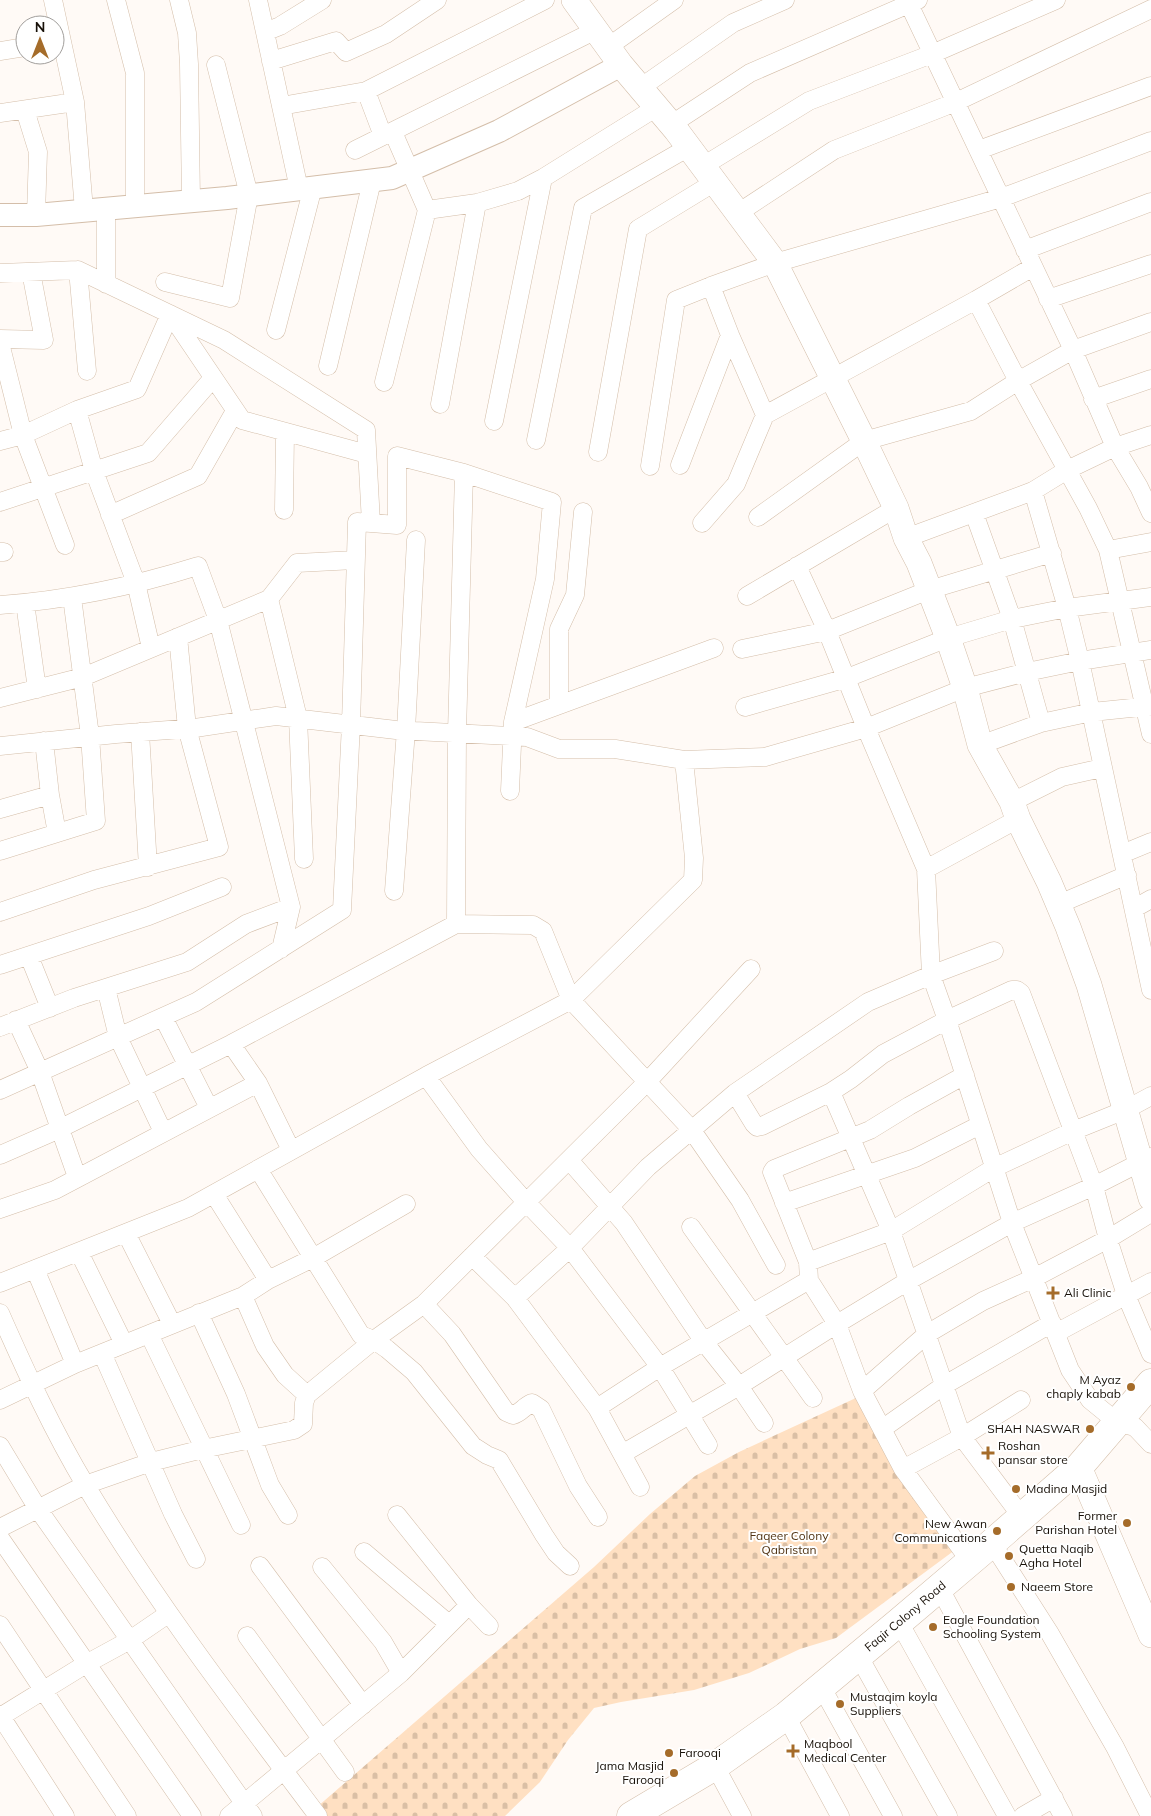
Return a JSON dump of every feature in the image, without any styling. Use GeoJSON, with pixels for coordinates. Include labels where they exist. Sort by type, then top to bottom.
{"type":"FeatureCollection","features":[{"type":"Feature","properties":{"kind":"main road"},"geometry":{"type":"LineString","coordinates":[[576,0],[608,47],[703,165],[775,263],[864,441],[896,508],[906,538],[948,638],[965,688],[980,745],[1015,810],[1059,904],[1089,985],[1126,1110],[1146,1159],[1151,1198]]}},
{"type":"Feature","properties":{"kind":"main road","name":"Faqir Colony Road"},"geometry":{"type":"LineString","coordinates":[[639,1814],[715,1766],[786,1716],[992,1544],[1079,1466],[1151,1383]]}},
{"type":"Feature","properties":{"kind":"main road"},"geometry":{"type":"LineString","coordinates":[[1079,1466],[1149,1624]]}},
{"type":"Feature","properties":{"kind":"street"},"geometry":{"type":"LineString","coordinates":[[53,0],[55,15]]}},
{"type":"Feature","properties":{"kind":"street"},"geometry":{"type":"LineString","coordinates":[[116,0],[135,73],[135,206]]}},
{"type":"Feature","properties":{"kind":"street"},"geometry":{"type":"LineString","coordinates":[[179,0],[187,33],[189,64],[190,201]]}},
{"type":"Feature","properties":{"kind":"street"},"geometry":{"type":"LineString","coordinates":[[258,0],[281,106],[306,188],[276,330]]}},
{"type":"Feature","properties":{"kind":"street"},"geometry":{"type":"LineString","coordinates":[[265,32],[280,26],[322,0]]}},
{"type":"Feature","properties":{"kind":"street"},"geometry":{"type":"LineString","coordinates":[[271,61],[336,42],[346,52],[386,34],[437,0]]}},
{"type":"Feature","properties":{"kind":"street"},"geometry":{"type":"LineString","coordinates":[[281,106],[366,91],[545,0]]}},
{"type":"Feature","properties":{"kind":"street"},"geometry":{"type":"LineString","coordinates":[[0,215],[36,215],[190,201],[392,178],[499,131],[608,47],[674,0]]}},
{"type":"Feature","properties":{"kind":"street"},"geometry":{"type":"LineString","coordinates":[[640,88],[733,23],[786,0]]}},
{"type":"Feature","properties":{"kind":"street"},"geometry":{"type":"LineString","coordinates":[[536,440],[583,208],[703,165],[809,101],[932,54],[1056,0]]}},
{"type":"Feature","properties":{"kind":"street"},"geometry":{"type":"LineString","coordinates":[[427,210],[477,203],[518,191],[750,73],[911,2],[932,54],[1073,350],[1115,447],[1145,486],[1151,513]]}},
{"type":"Feature","properties":{"kind":"street"},"geometry":{"type":"LineString","coordinates":[[738,212],[834,150],[956,102],[1151,10]]}},
{"type":"Feature","properties":{"kind":"street"},"geometry":{"type":"LineString","coordinates":[[355,150],[388,134],[608,47]]}},
{"type":"Feature","properties":{"kind":"street"},"geometry":{"type":"LineString","coordinates":[[0,51],[15,48]]}},
{"type":"Feature","properties":{"kind":"street"},"geometry":{"type":"LineString","coordinates":[[64,65],[74,102],[84,210]]}},
{"type":"Feature","properties":{"kind":"street"},"geometry":{"type":"LineString","coordinates":[[165,282],[230,298],[249,195],[216,65]]}},
{"type":"Feature","properties":{"kind":"street"},"geometry":{"type":"LineString","coordinates":[[979,150],[1151,86]]}},
{"type":"Feature","properties":{"kind":"street"},"geometry":{"type":"LineString","coordinates":[[366,91],[388,134],[410,170],[427,210],[384,382]]}},
{"type":"Feature","properties":{"kind":"street"},"geometry":{"type":"LineString","coordinates":[[0,113],[74,102]]}},
{"type":"Feature","properties":{"kind":"street"},"geometry":{"type":"LineString","coordinates":[[25,110],[38,152],[36,215]]}},
{"type":"Feature","properties":{"kind":"street"},"geometry":{"type":"LineString","coordinates":[[650,466],[676,300],[775,263],[1001,198],[1151,142]]}},
{"type":"Feature","properties":{"kind":"street"},"geometry":{"type":"LineString","coordinates":[[598,452],[638,229],[703,165]]}},
{"type":"Feature","properties":{"kind":"street"},"geometry":{"type":"LineString","coordinates":[[494,421],[543,178]]}},
{"type":"Feature","properties":{"kind":"street"},"geometry":{"type":"LineString","coordinates":[[328,366],[372,181]]}},
{"type":"Feature","properties":{"kind":"street"},"geometry":{"type":"LineString","coordinates":[[1025,250],[1151,202]]}},
{"type":"Feature","properties":{"kind":"street"},"geometry":{"type":"LineString","coordinates":[[440,404],[477,203]]}},
{"type":"Feature","properties":{"kind":"street"},"geometry":{"type":"LineString","coordinates":[[106,208],[106,284]]}},
{"type":"Feature","properties":{"kind":"street"},"geometry":{"type":"LineString","coordinates":[[1048,299],[1151,264]]}},
{"type":"Feature","properties":{"kind":"street"},"geometry":{"type":"LineString","coordinates":[[702,522],[736,484],[765,415],[1033,267]]}},
{"type":"Feature","properties":{"kind":"street"},"geometry":{"type":"LineString","coordinates":[[78,270],[87,371]]}},
{"type":"Feature","properties":{"kind":"street"},"geometry":{"type":"LineString","coordinates":[[0,274],[78,270],[224,340],[366,430],[370,523]]}},
{"type":"Feature","properties":{"kind":"street"},"geometry":{"type":"LineString","coordinates":[[0,339],[44,340],[31,272]]}},
{"type":"Feature","properties":{"kind":"street"},"geometry":{"type":"LineString","coordinates":[[711,286],[765,415]]}},
{"type":"Feature","properties":{"kind":"street"},"geometry":{"type":"LineString","coordinates":[[976,300],[1088,508],[1108,550],[1131,653],[1147,706],[1151,734]]}},
{"type":"Feature","properties":{"kind":"street"},"geometry":{"type":"LineString","coordinates":[[170,314],[242,420],[367,454]]}},
{"type":"Feature","properties":{"kind":"street"},"geometry":{"type":"LineString","coordinates":[[0,441],[23,435],[77,410],[137,388],[170,314]]}},
{"type":"Feature","properties":{"kind":"street"},"geometry":{"type":"LineString","coordinates":[[758,517],[864,441],[971,411],[1018,381],[1073,350],[1151,322]]}},
{"type":"Feature","properties":{"kind":"street"},"geometry":{"type":"LineString","coordinates":[[680,465],[730,335]]}},
{"type":"Feature","properties":{"kind":"street"},"geometry":{"type":"LineString","coordinates":[[0,343],[4,378],[23,435],[66,545]]}},
{"type":"Feature","properties":{"kind":"street"},"geometry":{"type":"LineString","coordinates":[[0,502],[148,453],[213,378]]}},
{"type":"Feature","properties":{"kind":"street"},"geometry":{"type":"LineString","coordinates":[[1093,399],[1151,379]]}},
{"type":"Feature","properties":{"kind":"street"},"geometry":{"type":"LineString","coordinates":[[77,410],[94,471],[136,583],[151,648]]}},
{"type":"Feature","properties":{"kind":"street"},"geometry":{"type":"LineString","coordinates":[[110,515],[198,476],[236,411]]}},
{"type":"Feature","properties":{"kind":"street"},"geometry":{"type":"LineString","coordinates":[[284,510],[285,432]]}},
{"type":"Feature","properties":{"kind":"street"},"geometry":{"type":"LineString","coordinates":[[906,538],[1033,491],[1067,470],[1115,447],[1151,435]]}},
{"type":"Feature","properties":{"kind":"street"},"geometry":{"type":"LineString","coordinates":[[0,1090],[196,1002],[342,910],[351,724],[357,522],[397,525],[397,456],[464,473],[552,502],[545,579],[512,729],[510,791]]}},
{"type":"Feature","properties":{"kind":"street"},"geometry":{"type":"LineString","coordinates":[[456,924],[457,733],[464,473]]}},
{"type":"Feature","properties":{"kind":"street"},"geometry":{"type":"LineString","coordinates":[[1033,491],[1068,608],[1092,712],[1102,768],[1149,965],[1151,990]]}},
{"type":"Feature","properties":{"kind":"street"},"geometry":{"type":"LineString","coordinates":[[747,596],[896,508]]}},
{"type":"Feature","properties":{"kind":"street"},"geometry":{"type":"LineString","coordinates":[[559,704],[559,629],[575,594],[583,512]]}},
{"type":"Feature","properties":{"kind":"street"},"geometry":{"type":"LineString","coordinates":[[974,513],[1012,619],[1041,723]]}},
{"type":"Feature","properties":{"kind":"street"},"geometry":{"type":"LineString","coordinates":[[394,891],[406,730],[416,540]]}},
{"type":"Feature","properties":{"kind":"street"},"geometry":{"type":"LineString","coordinates":[[1108,550],[1151,542]]}},
{"type":"Feature","properties":{"kind":"street"},"geometry":{"type":"LineString","coordinates":[[742,649],[827,631],[929,590],[1052,553]]}},
{"type":"Feature","properties":{"kind":"street"},"geometry":{"type":"LineString","coordinates":[[0,698],[83,678],[269,599],[297,563],[355,560]]}},
{"type":"Feature","properties":{"kind":"street"},"geometry":{"type":"LineString","coordinates":[[0,606],[72,597],[136,583],[198,566],[218,620],[291,908],[281,949]]}},
{"type":"Feature","properties":{"kind":"street"},"geometry":{"type":"LineString","coordinates":[[797,566],[827,631],[926,869],[931,975],[1012,1224],[1070,1370],[1090,1400],[1117,1422],[1135,1427],[1151,1444]]}},
{"type":"Feature","properties":{"kind":"street"},"geometry":{"type":"LineString","coordinates":[[0,851],[96,821],[90,736],[72,597]]}},
{"type":"Feature","properties":{"kind":"street"},"geometry":{"type":"LineString","coordinates":[[745,707],[847,678],[948,638],[1012,619],[1068,608],[1151,597]]}},
{"type":"Feature","properties":{"kind":"street"},"geometry":{"type":"LineString","coordinates":[[269,599],[298,718],[304,860]]}},
{"type":"Feature","properties":{"kind":"street"},"geometry":{"type":"LineString","coordinates":[[25,603],[37,689]]}},
{"type":"Feature","properties":{"kind":"street"},"geometry":{"type":"LineString","coordinates":[[0,912],[94,880],[219,847],[187,728],[178,637]]}},
{"type":"Feature","properties":{"kind":"street"},"geometry":{"type":"LineString","coordinates":[[0,746],[187,728],[276,716],[406,730],[457,733],[512,729],[559,704],[714,648]]}},
{"type":"Feature","properties":{"kind":"street"},"geometry":{"type":"LineString","coordinates":[[512,729],[526,737],[559,749],[615,749],[684,760],[765,757],[866,728],[965,688],[1080,661],[1151,650]]}},
{"type":"Feature","properties":{"kind":"street"},"geometry":{"type":"LineString","coordinates":[[980,745],[1041,723],[1092,712],[1147,706]]}},
{"type":"Feature","properties":{"kind":"street"},"geometry":{"type":"LineString","coordinates":[[140,732],[148,866]]}},
{"type":"Feature","properties":{"kind":"street"},"geometry":{"type":"LineString","coordinates":[[44,741],[50,795],[57,833]]}},
{"type":"Feature","properties":{"kind":"street"},"geometry":{"type":"LineString","coordinates":[[0,1283],[188,1208],[426,1076],[570,1000],[693,880],[694,858],[684,760]]}},
{"type":"Feature","properties":{"kind":"street"},"geometry":{"type":"LineString","coordinates":[[926,869],[1062,777],[1102,768]]}},
{"type":"Feature","properties":{"kind":"street"},"geometry":{"type":"LineString","coordinates":[[0,809],[50,795]]}},
{"type":"Feature","properties":{"kind":"street"},"geometry":{"type":"LineString","coordinates":[[1122,854],[1151,842]]}},
{"type":"Feature","properties":{"kind":"street"},"geometry":{"type":"LineString","coordinates":[[1059,904],[1127,875]]}},
{"type":"Feature","properties":{"kind":"street"},"geometry":{"type":"LineString","coordinates":[[0,965],[149,916],[222,887]]}},
{"type":"Feature","properties":{"kind":"street"},"geometry":{"type":"LineString","coordinates":[[1134,908],[1151,899]]}},
{"type":"Feature","properties":{"kind":"street"},"geometry":{"type":"LineString","coordinates":[[0,1027],[106,988],[186,962],[246,924],[291,908]]}},
{"type":"Feature","properties":{"kind":"street"},"geometry":{"type":"LineString","coordinates":[[0,1155],[60,1129],[232,1044],[456,924],[533,925],[543,931],[570,1000],[691,1129],[740,1200],[776,1265]]}},
{"type":"Feature","properties":{"kind":"street"},"geometry":{"type":"LineString","coordinates":[[515,1298],[570,1248],[648,1167],[735,1093],[868,1002],[994,951]]}},
{"type":"Feature","properties":{"kind":"street"},"geometry":{"type":"LineString","coordinates":[[29,956],[50,1008]]}},
{"type":"Feature","properties":{"kind":"street"},"geometry":{"type":"LineString","coordinates":[[0,1528],[86,1485],[151,1462],[203,1448],[294,1430],[303,1424],[307,1395],[374,1340],[424,1304],[647,1082],[751,969]]}},
{"type":"Feature","properties":{"kind":"street"},"geometry":{"type":"LineString","coordinates":[[106,988],[118,1037],[163,1132]]}},
{"type":"Feature","properties":{"kind":"street"},"geometry":{"type":"LineString","coordinates":[[735,1093],[757,1127],[762,1126],[831,1092],[883,1054],[947,1020],[1012,990],[1017,990],[1021,994],[1094,1186],[1126,1296],[1151,1354]]}},
{"type":"Feature","properties":{"kind":"street"},"geometry":{"type":"LineString","coordinates":[[164,1017],[209,1108]]}},
{"type":"Feature","properties":{"kind":"street"},"geometry":{"type":"LineString","coordinates":[[16,1020],[40,1072],[77,1177]]}},
{"type":"Feature","properties":{"kind":"street"},"geometry":{"type":"LineString","coordinates":[[232,1044],[258,1083],[291,1150]]}},
{"type":"Feature","properties":{"kind":"street"},"geometry":{"type":"LineString","coordinates":[[964,1075],[870,1130],[774,1169],[772,1175],[808,1262],[809,1280],[837,1324],[862,1391],[903,1469],[970,1561]]}},
{"type":"Feature","properties":{"kind":"street"},"geometry":{"type":"LineString","coordinates":[[426,1076],[479,1149],[570,1248],[660,1367],[708,1445]]}},
{"type":"Feature","properties":{"kind":"street"},"geometry":{"type":"LineString","coordinates":[[0,1209],[55,1190],[258,1083]]}},
{"type":"Feature","properties":{"kind":"street"},"geometry":{"type":"LineString","coordinates":[[831,1092],[891,1231],[962,1437],[1022,1517]]}},
{"type":"Feature","properties":{"kind":"street"},"geometry":{"type":"LineString","coordinates":[[808,1262],[891,1231],[994,1168],[1126,1110],[1151,1096]]}},
{"type":"Feature","properties":{"kind":"street"},"geometry":{"type":"LineString","coordinates":[[784,1203],[915,1158],[980,1125]]}},
{"type":"Feature","properties":{"kind":"street"},"geometry":{"type":"LineString","coordinates":[[622,1454],[739,1386],[908,1281],[1012,1224],[1094,1186],[1146,1159]]}},
{"type":"Feature","properties":{"kind":"street"},"geometry":{"type":"LineString","coordinates":[[569,1160],[624,1223],[704,1342],[739,1386],[764,1423]]}},
{"type":"Feature","properties":{"kind":"street"},"geometry":{"type":"LineString","coordinates":[[258,1169],[360,1335],[374,1340],[414,1372],[473,1446],[499,1460],[556,1553],[570,1566]]}},
{"type":"Feature","properties":{"kind":"street"},"geometry":{"type":"LineString","coordinates":[[214,1194],[268,1280]]}},
{"type":"Feature","properties":{"kind":"street"},"geometry":{"type":"LineString","coordinates":[[0,1400],[75,1364],[243,1296],[268,1280],[314,1258],[406,1204]]}},
{"type":"Feature","properties":{"kind":"street"},"geometry":{"type":"LineString","coordinates":[[862,1391],[927,1334],[983,1302],[1034,1278],[1108,1239],[1151,1213]]}},
{"type":"Feature","properties":{"kind":"street"},"geometry":{"type":"LineString","coordinates":[[691,1227],[813,1398]]}},
{"type":"Feature","properties":{"kind":"street"},"geometry":{"type":"LineString","coordinates":[[126,1233],[172,1324]]}},
{"type":"Feature","properties":{"kind":"street"},"geometry":{"type":"LineString","coordinates":[[79,1252],[124,1344]]}},
{"type":"Feature","properties":{"kind":"street"},"geometry":{"type":"LineString","coordinates":[[472,1256],[515,1298],[597,1408],[640,1487]]}},
{"type":"Feature","properties":{"kind":"street"},"geometry":{"type":"LineString","coordinates":[[35,1269],[75,1364]]}},
{"type":"Feature","properties":{"kind":"street"},"geometry":{"type":"LineString","coordinates":[[597,1408],[660,1367],[809,1280]]}},
{"type":"Feature","properties":{"kind":"street"},"geometry":{"type":"LineString","coordinates":[[882,1429],[943,1386],[1054,1328],[1126,1296],[1151,1282]]}},
{"type":"Feature","properties":{"kind":"street"},"geometry":{"type":"LineString","coordinates":[[243,1296],[266,1346],[285,1375],[307,1395]]}},
{"type":"Feature","properties":{"kind":"street"},"geometry":{"type":"LineString","coordinates":[[424,1304],[452,1334],[506,1412],[513,1415],[518,1414],[532,1403],[541,1409],[578,1486],[598,1517]]}},
{"type":"Feature","properties":{"kind":"street"},"geometry":{"type":"LineString","coordinates":[[199,1313],[236,1394],[270,1485],[288,1515]]}},
{"type":"Feature","properties":{"kind":"street"},"geometry":{"type":"LineString","coordinates":[[0,1314],[32,1385],[86,1485],[168,1614],[318,1816]]}},
{"type":"Feature","properties":{"kind":"street"},"geometry":{"type":"LineString","coordinates":[[149,1334],[241,1525]]}},
{"type":"Feature","properties":{"kind":"street"},"geometry":{"type":"LineString","coordinates":[[102,1353],[173,1514],[196,1559]]}},
{"type":"Feature","properties":{"kind":"street"},"geometry":{"type":"LineString","coordinates":[[903,1469],[962,1437],[1021,1400]]}},
{"type":"Feature","properties":{"kind":"street"},"geometry":{"type":"LineString","coordinates":[[0,1446],[38,1509],[249,1810]]}},
{"type":"Feature","properties":{"kind":"street"},"geometry":{"type":"LineString","coordinates":[[397,1514],[469,1605],[489,1626]]}},
{"type":"Feature","properties":{"kind":"street"},"geometry":{"type":"LineString","coordinates":[[0,1538],[192,1816]]}},
{"type":"Feature","properties":{"kind":"street"},"geometry":{"type":"LineString","coordinates":[[992,1544],[1049,1632],[1115,1747],[1150,1816]]}},
{"type":"Feature","properties":{"kind":"street"},"geometry":{"type":"LineString","coordinates":[[364,1552],[450,1624]]}},
{"type":"Feature","properties":{"kind":"street"},"geometry":{"type":"LineString","coordinates":[[260,1566],[363,1705]]}},
{"type":"Feature","properties":{"kind":"street"},"geometry":{"type":"LineString","coordinates":[[322,1567],[383,1642],[401,1673]]}},
{"type":"Feature","properties":{"kind":"street"},"geometry":{"type":"LineString","coordinates":[[939,1587],[1063,1816]]}},
{"type":"Feature","properties":{"kind":"street"},"geometry":{"type":"LineString","coordinates":[[229,1816],[249,1810],[284,1771],[401,1673],[469,1605]]}},
{"type":"Feature","properties":{"kind":"street"},"geometry":{"type":"LineString","coordinates":[[65,1816],[0,1716],[130,1640],[168,1614]]}},
{"type":"Feature","properties":{"kind":"street"},"geometry":{"type":"LineString","coordinates":[[899,1622],[1007,1816]]}},
{"type":"Feature","properties":{"kind":"street"},"geometry":{"type":"LineString","coordinates":[[0,1625],[127,1816]]}},
{"type":"Feature","properties":{"kind":"street"},"geometry":{"type":"LineString","coordinates":[[247,1636],[345,1772]]}},
{"type":"Feature","properties":{"kind":"street"},"geometry":{"type":"LineString","coordinates":[[858,1655],[948,1816]]}},
{"type":"Feature","properties":{"kind":"street"},"geometry":{"type":"LineString","coordinates":[[821,1686],[893,1816]]}},
{"type":"Feature","properties":{"kind":"street"},"geometry":{"type":"LineString","coordinates":[[786,1716],[840,1816]]}},
{"type":"Feature","properties":{"kind":"street"},"geometry":{"type":"LineString","coordinates":[[715,1766],[742,1816]]}},
{"type":"Feature","properties":{"kind":"street"},"geometry":{"type":"LineString","coordinates":[[1024,1816],[1054,1798]]}},
{"type":"Feature","properties":{"kind":"green space","name":"Faqeer Colony Qabristan"},"geometry":{"type":"Polygon","coordinates":[[[858,1397],[955,1550],[836,1638],[800,1649],[749,1673],[694,1690],[594,1708],[568,1740],[540,1782],[505,1816],[325,1816],[317,1807],[594,1567],[650,1514],[695,1476],[739,1452],[858,1397]]]}},
{"type":"Feature","properties":{"kind":"place","name":"Ali Clinic"},"geometry":{"type":"Point","coordinates":[1053,1293]}},
{"type":"Feature","properties":{"kind":"place","name":"M Ayaz chaply kabab"},"geometry":{"type":"Point","coordinates":[1131,1387]}},
{"type":"Feature","properties":{"kind":"place","name":"SHAH NASWAR"},"geometry":{"type":"Point","coordinates":[1090,1429]}},
{"type":"Feature","properties":{"kind":"place","name":"Roshan pansar store"},"geometry":{"type":"Point","coordinates":[988,1453]}},
{"type":"Feature","properties":{"kind":"place","name":"Madina Masjid"},"geometry":{"type":"Point","coordinates":[1016,1489]}},
{"type":"Feature","properties":{"kind":"place","name":"Former Parishan Hotel"},"geometry":{"type":"Point","coordinates":[1127,1523]}},
{"type":"Feature","properties":{"kind":"place","name":"New Awan Communications"},"geometry":{"type":"Point","coordinates":[997,1531]}},
{"type":"Feature","properties":{"kind":"place","name":"Quetta Naqib Agha Hotel"},"geometry":{"type":"Point","coordinates":[1009,1556]}},
{"type":"Feature","properties":{"kind":"place","name":"Naeem Store"},"geometry":{"type":"Point","coordinates":[1011,1587]}},
{"type":"Feature","properties":{"kind":"place","name":"Eagle Foundation Schooling System"},"geometry":{"type":"Point","coordinates":[933,1627]}},
{"type":"Feature","properties":{"kind":"place","name":"Mustaqim koyla Suppliers"},"geometry":{"type":"Point","coordinates":[840,1704]}},
{"type":"Feature","properties":{"kind":"place","name":"Maqbool Medical Center"},"geometry":{"type":"Point","coordinates":[793,1751]}},
{"type":"Feature","properties":{"kind":"place","name":"Farooqi"},"geometry":{"type":"Point","coordinates":[669,1753]}},
{"type":"Feature","properties":{"kind":"place","name":"Jama Masjid Farooqi"},"geometry":{"type":"Point","coordinates":[674,1773]}}]}
